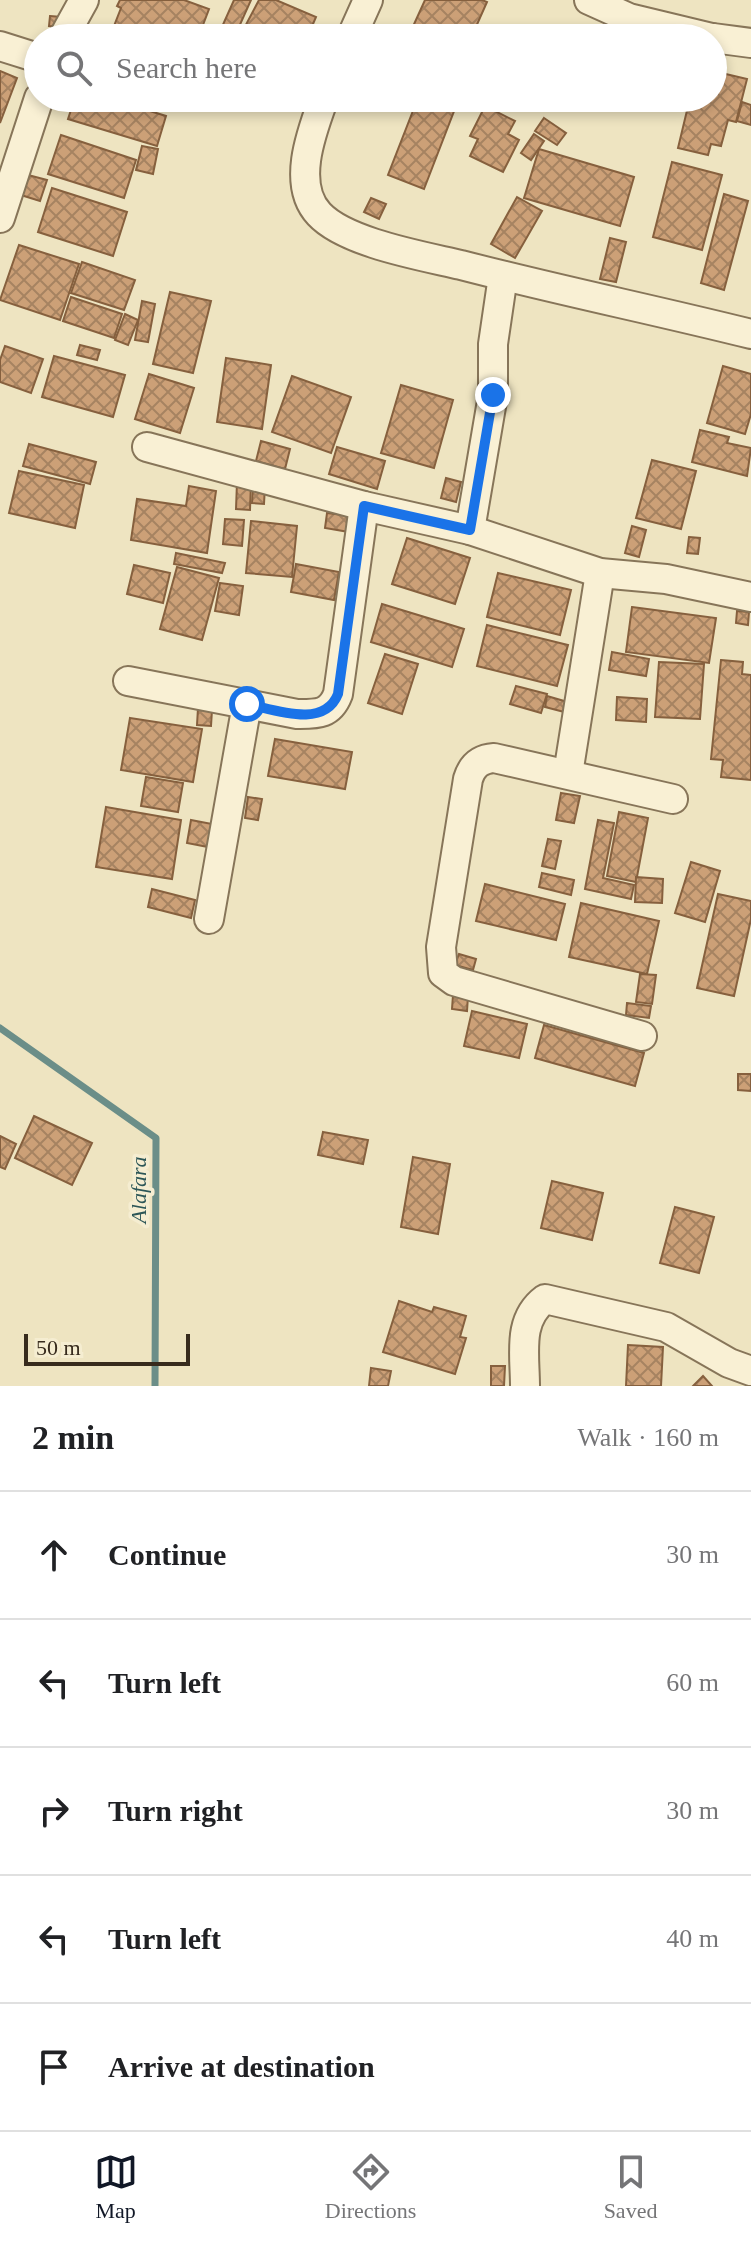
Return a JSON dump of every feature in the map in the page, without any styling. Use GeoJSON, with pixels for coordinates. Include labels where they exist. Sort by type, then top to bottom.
{"type":"FeatureCollection","features":[{"type":"Feature","properties":{"kind":"street"},"geometry":{"type":"LineString","coordinates":[[71,24],[84,0]]}},
{"type":"Feature","properties":{"kind":"street"},"geometry":{"type":"LineString","coordinates":[[357,24],[368,0]]}},
{"type":"Feature","properties":{"kind":"street"},"geometry":{"type":"LineString","coordinates":[[589,0],[629,18],[654,24]]}},
{"type":"Feature","properties":{"kind":"street"},"geometry":{"type":"LineString","coordinates":[[727,40],[751,43]]}},
{"type":"Feature","properties":{"kind":"street"},"geometry":{"type":"LineString","coordinates":[[0,46],[24,54]]}},
{"type":"Feature","properties":{"kind":"street"},"geometry":{"type":"LineString","coordinates":[[0,218],[34,112]]}},
{"type":"Feature","properties":{"kind":"street"},"geometry":{"type":"LineString","coordinates":[[319,112],[310,140],[305,176],[308,197],[320,214],[343,230],[406,252],[751,334]]}},
{"type":"Feature","properties":{"kind":"street"},"geometry":{"type":"LineString","coordinates":[[470,530],[493,395],[493,344],[503,276]]}},
{"type":"Feature","properties":{"kind":"street"},"geometry":{"type":"LineString","coordinates":[[147,447],[364,506],[470,530],[600,573],[666,579],[751,597]]}},
{"type":"Feature","properties":{"kind":"street"},"geometry":{"type":"LineString","coordinates":[[128,681],[297,714],[324,712],[333,707],[338,694],[364,506]]}},
{"type":"Feature","properties":{"kind":"street"},"geometry":{"type":"LineString","coordinates":[[568,774],[600,573]]}},
{"type":"Feature","properties":{"kind":"street"},"geometry":{"type":"LineString","coordinates":[[209,919],[247,704]]}},
{"type":"Feature","properties":{"kind":"street"},"geometry":{"type":"LineString","coordinates":[[642,1036],[471,987],[443,973],[441,947],[471,771],[484,759],[494,758],[673,799]]}},
{"type":"Feature","properties":{"kind":"street"},"geometry":{"type":"LineString","coordinates":[[525,1386],[525,1330],[530,1310],[545,1299],[666,1327],[729,1363],[751,1371]]}},
{"type":"Feature","properties":{"kind":"building"},"geometry":{"type":"Polygon","coordinates":[[[120,0],[184,0],[209,9],[203,24],[115,24],[121,8],[117,6],[120,0]]]}},
{"type":"Feature","properties":{"kind":"building"},"geometry":{"type":"Polygon","coordinates":[[[234,0],[251,0],[240,24],[223,24],[234,0]]]}},
{"type":"Feature","properties":{"kind":"building"},"geometry":{"type":"Polygon","coordinates":[[[259,0],[276,0],[316,17],[313,24],[246,24],[259,0]]]}},
{"type":"Feature","properties":{"kind":"building"},"geometry":{"type":"Polygon","coordinates":[[[425,0],[487,2],[477,24],[414,24],[425,0]]]}},
{"type":"Feature","properties":{"kind":"building"},"geometry":{"type":"Polygon","coordinates":[[[50,16],[61,17],[60,24],[49,24],[50,16]]]}},
{"type":"Feature","properties":{"kind":"building"},"geometry":{"type":"Polygon","coordinates":[[[0,71],[17,78],[0,123],[0,71]]]}},
{"type":"Feature","properties":{"kind":"building"},"geometry":{"type":"Polygon","coordinates":[[[727,74],[747,79],[736,122],[728,120],[721,146],[711,144],[708,155],[678,148],[687,112],[727,112],[727,74]]]}},
{"type":"Feature","properties":{"kind":"building"},"geometry":{"type":"Polygon","coordinates":[[[742,102],[751,105],[751,125],[737,121],[742,102]]]}},
{"type":"Feature","properties":{"kind":"building"},"geometry":{"type":"Polygon","coordinates":[[[70,112],[153,112],[166,116],[157,146],[68,119],[70,112]]]}},
{"type":"Feature","properties":{"kind":"building"},"geometry":{"type":"Polygon","coordinates":[[[413,112],[454,112],[424,189],[388,175],[413,112]]]}},
{"type":"Feature","properties":{"kind":"building"},"geometry":{"type":"Polygon","coordinates":[[[482,112],[497,112],[515,121],[508,134],[519,140],[503,172],[470,156],[478,139],[470,136],[482,112]]]}},
{"type":"Feature","properties":{"kind":"building"},"geometry":{"type":"Polygon","coordinates":[[[544,118],[566,133],[557,145],[535,131],[544,118]]]}},
{"type":"Feature","properties":{"kind":"building"},"geometry":{"type":"Polygon","coordinates":[[[534,134],[544,141],[531,160],[521,153],[534,134]]]}},
{"type":"Feature","properties":{"kind":"building"},"geometry":{"type":"Polygon","coordinates":[[[61,135],[136,160],[124,198],[48,174],[61,135]]]}},
{"type":"Feature","properties":{"kind":"building"},"geometry":{"type":"Polygon","coordinates":[[[142,146],[158,149],[153,174],[136,170],[142,146]]]}},
{"type":"Feature","properties":{"kind":"building"},"geometry":{"type":"Polygon","coordinates":[[[539,149],[634,177],[620,226],[524,198],[539,149]]]}},
{"type":"Feature","properties":{"kind":"building"},"geometry":{"type":"Polygon","coordinates":[[[672,162],[722,175],[702,250],[653,237],[672,162]]]}},
{"type":"Feature","properties":{"kind":"building"},"geometry":{"type":"Polygon","coordinates":[[[28,175],[47,180],[40,201],[21,195],[28,175]]]}},
{"type":"Feature","properties":{"kind":"building"},"geometry":{"type":"Polygon","coordinates":[[[52,188],[127,212],[113,256],[38,232],[52,188]]]}},
{"type":"Feature","properties":{"kind":"building"},"geometry":{"type":"Polygon","coordinates":[[[724,194],[748,201],[724,290],[701,283],[724,194]]]}},
{"type":"Feature","properties":{"kind":"building"},"geometry":{"type":"Polygon","coordinates":[[[517,197],[542,211],[515,258],[491,244],[517,197]]]}},
{"type":"Feature","properties":{"kind":"building"},"geometry":{"type":"Polygon","coordinates":[[[371,198],[386,204],[379,219],[364,212],[371,198]]]}},
{"type":"Feature","properties":{"kind":"building"},"geometry":{"type":"Polygon","coordinates":[[[610,238],[626,242],[616,282],[600,279],[610,238]]]}},
{"type":"Feature","properties":{"kind":"building"},"geometry":{"type":"Polygon","coordinates":[[[19,245],[79,264],[60,320],[0,300],[19,245]]]}},
{"type":"Feature","properties":{"kind":"building"},"geometry":{"type":"Polygon","coordinates":[[[82,262],[135,280],[124,310],[71,293],[82,262]]]}},
{"type":"Feature","properties":{"kind":"building"},"geometry":{"type":"Polygon","coordinates":[[[170,292],[211,301],[193,373],[153,364],[170,292]]]}},
{"type":"Feature","properties":{"kind":"building"},"geometry":{"type":"Polygon","coordinates":[[[71,297],[122,314],[114,338],[63,321],[71,297]]]}},
{"type":"Feature","properties":{"kind":"building"},"geometry":{"type":"Polygon","coordinates":[[[142,301],[155,304],[148,342],[135,340],[142,301]]]}},
{"type":"Feature","properties":{"kind":"building"},"geometry":{"type":"Polygon","coordinates":[[[125,314],[138,320],[128,345],[115,340],[125,314]]]}},
{"type":"Feature","properties":{"kind":"building"},"geometry":{"type":"Polygon","coordinates":[[[80,345],[100,350],[97,360],[77,355],[80,345]]]}},
{"type":"Feature","properties":{"kind":"building"},"geometry":{"type":"Polygon","coordinates":[[[5,346],[43,359],[31,393],[0,382],[0,360],[5,346]]]}},
{"type":"Feature","properties":{"kind":"building"},"geometry":{"type":"Polygon","coordinates":[[[54,356],[125,375],[113,417],[42,397],[54,356]]]}},
{"type":"Feature","properties":{"kind":"building"},"geometry":{"type":"Polygon","coordinates":[[[226,358],[271,365],[262,429],[217,422],[226,358]]]}},
{"type":"Feature","properties":{"kind":"building"},"geometry":{"type":"Polygon","coordinates":[[[723,366],[751,374],[751,414],[745,434],[707,423],[723,366]]]}},
{"type":"Feature","properties":{"kind":"building"},"geometry":{"type":"Polygon","coordinates":[[[149,374],[194,388],[180,433],[135,419],[149,374]]]}},
{"type":"Feature","properties":{"kind":"building"},"geometry":{"type":"Polygon","coordinates":[[[292,376],[351,397],[331,453],[272,432],[292,376]]]}},
{"type":"Feature","properties":{"kind":"building"},"geometry":{"type":"Polygon","coordinates":[[[401,385],[453,400],[434,468],[381,453],[401,385]]]}},
{"type":"Feature","properties":{"kind":"building"},"geometry":{"type":"Polygon","coordinates":[[[700,430],[729,437],[727,443],[751,448],[747,476],[692,462],[700,430]]]}},
{"type":"Feature","properties":{"kind":"building"},"geometry":{"type":"Polygon","coordinates":[[[261,441],[290,449],[285,469],[256,461],[261,441]]]}},
{"type":"Feature","properties":{"kind":"building"},"geometry":{"type":"Polygon","coordinates":[[[29,444],[96,462],[90,484],[23,466],[29,444]]]}},
{"type":"Feature","properties":{"kind":"building"},"geometry":{"type":"Polygon","coordinates":[[[337,447],[385,461],[377,489],[329,474],[337,447]]]}},
{"type":"Feature","properties":{"kind":"building"},"geometry":{"type":"Polygon","coordinates":[[[652,460],[696,471],[681,529],[636,518],[652,460]]]}},
{"type":"Feature","properties":{"kind":"building"},"geometry":{"type":"Polygon","coordinates":[[[19,471],[84,485],[75,528],[9,513],[19,471]]]}},
{"type":"Feature","properties":{"kind":"building"},"geometry":{"type":"Polygon","coordinates":[[[446,478],[461,482],[456,502],[441,498],[446,478]]]}},
{"type":"Feature","properties":{"kind":"building"},"geometry":{"type":"Polygon","coordinates":[[[237,482],[251,482],[250,510],[236,509],[237,482]]]}},
{"type":"Feature","properties":{"kind":"building"},"geometry":{"type":"Polygon","coordinates":[[[189,486],[216,491],[207,553],[131,540],[137,499],[186,506],[189,486]]]}},
{"type":"Feature","properties":{"kind":"building"},"geometry":{"type":"Polygon","coordinates":[[[253,486],[265,486],[264,504],[252,503],[253,486]]]}},
{"type":"Feature","properties":{"kind":"building"},"geometry":{"type":"Polygon","coordinates":[[[327,513],[351,516],[349,532],[325,528],[327,513]]]}},
{"type":"Feature","properties":{"kind":"building"},"geometry":{"type":"Polygon","coordinates":[[[225,519],[244,520],[242,546],[223,544],[225,519]]]}},
{"type":"Feature","properties":{"kind":"building"},"geometry":{"type":"Polygon","coordinates":[[[251,521],[297,526],[292,577],[246,573],[251,521]]]}},
{"type":"Feature","properties":{"kind":"building"},"geometry":{"type":"Polygon","coordinates":[[[632,526],[646,530],[639,557],[625,553],[632,526]]]}},
{"type":"Feature","properties":{"kind":"building"},"geometry":{"type":"Polygon","coordinates":[[[689,537],[700,538],[698,554],[687,553],[689,537]]]}},
{"type":"Feature","properties":{"kind":"building"},"geometry":{"type":"Polygon","coordinates":[[[407,538],[470,558],[455,604],[392,584],[407,538]]]}},
{"type":"Feature","properties":{"kind":"building"},"geometry":{"type":"Polygon","coordinates":[[[176,553],[225,563],[222,573],[174,564],[176,553]]]}},
{"type":"Feature","properties":{"kind":"building"},"geometry":{"type":"Polygon","coordinates":[[[296,564],[339,572],[334,600],[291,592],[296,564]]]}},
{"type":"Feature","properties":{"kind":"building"},"geometry":{"type":"Polygon","coordinates":[[[134,565],[170,573],[163,603],[127,594],[134,565]]]}},
{"type":"Feature","properties":{"kind":"building"},"geometry":{"type":"Polygon","coordinates":[[[177,567],[219,578],[202,640],[160,629],[177,567]]]}},
{"type":"Feature","properties":{"kind":"building"},"geometry":{"type":"Polygon","coordinates":[[[498,573],[571,590],[560,635],[487,617],[498,573]]]}},
{"type":"Feature","properties":{"kind":"building"},"geometry":{"type":"Polygon","coordinates":[[[220,583],[243,586],[239,615],[215,611],[220,583]]]}},
{"type":"Feature","properties":{"kind":"building"},"geometry":{"type":"Polygon","coordinates":[[[382,604],[464,629],[452,667],[371,642],[382,604]]]}},
{"type":"Feature","properties":{"kind":"building"},"geometry":{"type":"Polygon","coordinates":[[[632,607],[716,618],[709,663],[626,652],[632,607]]]}},
{"type":"Feature","properties":{"kind":"building"},"geometry":{"type":"Polygon","coordinates":[[[737,611],[749,612],[748,625],[736,623],[737,611]]]}},
{"type":"Feature","properties":{"kind":"building"},"geometry":{"type":"Polygon","coordinates":[[[487,625],[568,645],[557,686],[477,666],[487,625]]]}},
{"type":"Feature","properties":{"kind":"building"},"geometry":{"type":"Polygon","coordinates":[[[612,652],[649,659],[646,676],[609,670],[612,652]]]}},
{"type":"Feature","properties":{"kind":"building"},"geometry":{"type":"Polygon","coordinates":[[[385,654],[418,664],[402,714],[368,703],[385,654]]]}},
{"type":"Feature","properties":{"kind":"building"},"geometry":{"type":"Polygon","coordinates":[[[721,660],[743,662],[742,674],[751,675],[751,780],[721,777],[723,760],[711,759],[721,660]]]}},
{"type":"Feature","properties":{"kind":"building"},"geometry":{"type":"Polygon","coordinates":[[[659,662],[704,664],[700,719],[655,717],[659,662]]]}},
{"type":"Feature","properties":{"kind":"building"},"geometry":{"type":"Polygon","coordinates":[[[516,686],[547,694],[541,713],[510,704],[516,686]]]}},
{"type":"Feature","properties":{"kind":"building"},"geometry":{"type":"Polygon","coordinates":[[[547,696],[571,703],[568,713],[545,707],[547,696]]]}},
{"type":"Feature","properties":{"kind":"building"},"geometry":{"type":"Polygon","coordinates":[[[617,697],[647,699],[646,722],[616,720],[617,697]]]}},
{"type":"Feature","properties":{"kind":"building"},"geometry":{"type":"Polygon","coordinates":[[[198,708],[212,710],[211,726],[197,725],[198,708]]]}},
{"type":"Feature","properties":{"kind":"building"},"geometry":{"type":"Polygon","coordinates":[[[130,718],[202,729],[193,782],[121,770],[130,718]]]}},
{"type":"Feature","properties":{"kind":"building"},"geometry":{"type":"Polygon","coordinates":[[[275,739],[352,752],[345,789],[268,776],[275,739]]]}},
{"type":"Feature","properties":{"kind":"building"},"geometry":{"type":"Polygon","coordinates":[[[146,777],[183,783],[178,812],[141,806],[146,777]]]}},
{"type":"Feature","properties":{"kind":"building"},"geometry":{"type":"Polygon","coordinates":[[[561,793],[580,796],[574,823],[556,820],[561,793]]]}},
{"type":"Feature","properties":{"kind":"building"},"geometry":{"type":"Polygon","coordinates":[[[248,797],[262,799],[258,820],[245,818],[248,797]]]}},
{"type":"Feature","properties":{"kind":"building"},"geometry":{"type":"Polygon","coordinates":[[[106,807],[181,820],[172,879],[96,867],[106,807]]]}},
{"type":"Feature","properties":{"kind":"building"},"geometry":{"type":"Polygon","coordinates":[[[619,812],[648,818],[636,882],[607,876],[619,812]]]}},
{"type":"Feature","properties":{"kind":"building"},"geometry":{"type":"Polygon","coordinates":[[[191,820],[212,824],[208,847],[187,843],[191,820]]]}},
{"type":"Feature","properties":{"kind":"building"},"geometry":{"type":"Polygon","coordinates":[[[598,820],[614,823],[603,878],[634,885],[631,899],[585,889],[598,820]]]}},
{"type":"Feature","properties":{"kind":"building"},"geometry":{"type":"Polygon","coordinates":[[[548,839],[561,841],[555,869],[542,866],[548,839]]]}},
{"type":"Feature","properties":{"kind":"building"},"geometry":{"type":"Polygon","coordinates":[[[691,862],[720,871],[705,922],[675,913],[691,862]]]}},
{"type":"Feature","properties":{"kind":"building"},"geometry":{"type":"Polygon","coordinates":[[[542,873],[574,880],[571,895],[539,887],[542,873]]]}},
{"type":"Feature","properties":{"kind":"building"},"geometry":{"type":"Polygon","coordinates":[[[636,877],[663,879],[662,903],[635,902],[636,877]]]}},
{"type":"Feature","properties":{"kind":"building"},"geometry":{"type":"Polygon","coordinates":[[[485,884],[565,904],[556,940],[476,921],[485,884]]]}},
{"type":"Feature","properties":{"kind":"building"},"geometry":{"type":"Polygon","coordinates":[[[152,889],[195,900],[191,918],[148,907],[152,889]]]}},
{"type":"Feature","properties":{"kind":"building"},"geometry":{"type":"Polygon","coordinates":[[[718,894],[751,901],[751,919],[734,996],[697,988],[718,894]]]}},
{"type":"Feature","properties":{"kind":"building"},"geometry":{"type":"Polygon","coordinates":[[[581,903],[659,921],[647,974],[569,957],[581,903]]]}},
{"type":"Feature","properties":{"kind":"building"},"geometry":{"type":"Polygon","coordinates":[[[459,954],[476,959],[473,970],[455,965],[459,954]]]}},
{"type":"Feature","properties":{"kind":"building"},"geometry":{"type":"Polygon","coordinates":[[[640,974],[656,975],[652,1004],[636,1002],[640,974]]]}},
{"type":"Feature","properties":{"kind":"building"},"geometry":{"type":"Polygon","coordinates":[[[453,995],[468,996],[467,1011],[452,1009],[453,995]]]}},
{"type":"Feature","properties":{"kind":"building"},"geometry":{"type":"Polygon","coordinates":[[[627,1003],[651,1006],[649,1018],[626,1015],[627,1003]]]}},
{"type":"Feature","properties":{"kind":"building"},"geometry":{"type":"Polygon","coordinates":[[[472,1011],[527,1024],[519,1058],[464,1046],[472,1011]]]}},
{"type":"Feature","properties":{"kind":"building"},"geometry":{"type":"Polygon","coordinates":[[[544,1025],[644,1053],[635,1086],[535,1058],[544,1025]]]}},
{"type":"Feature","properties":{"kind":"building"},"geometry":{"type":"Polygon","coordinates":[[[738,1074],[751,1074],[751,1091],[738,1090],[738,1074]]]}},
{"type":"Feature","properties":{"kind":"building"},"geometry":{"type":"Polygon","coordinates":[[[34,1116],[92,1143],[72,1185],[15,1158],[34,1116]]]}},
{"type":"Feature","properties":{"kind":"building"},"geometry":{"type":"Polygon","coordinates":[[[323,1132],[368,1140],[363,1164],[318,1155],[323,1132]]]}},
{"type":"Feature","properties":{"kind":"building"},"geometry":{"type":"Polygon","coordinates":[[[0,1136],[16,1144],[5,1169],[0,1167],[0,1136]]]}},
{"type":"Feature","properties":{"kind":"building"},"geometry":{"type":"Polygon","coordinates":[[[413,1157],[450,1164],[438,1234],[401,1227],[413,1157]]]}},
{"type":"Feature","properties":{"kind":"building"},"geometry":{"type":"Polygon","coordinates":[[[552,1181],[603,1193],[592,1240],[541,1228],[552,1181]]]}},
{"type":"Feature","properties":{"kind":"building"},"geometry":{"type":"Polygon","coordinates":[[[675,1207],[714,1217],[699,1273],[660,1263],[675,1207]]]}},
{"type":"Feature","properties":{"kind":"building"},"geometry":{"type":"Polygon","coordinates":[[[399,1301],[432,1312],[434,1307],[466,1316],[460,1337],[466,1338],[455,1374],[383,1352],[399,1301]]]}},
{"type":"Feature","properties":{"kind":"building"},"geometry":{"type":"Polygon","coordinates":[[[628,1345],[663,1347],[661,1386],[626,1386],[628,1345]]]}},
{"type":"Feature","properties":{"kind":"building"},"geometry":{"type":"Polygon","coordinates":[[[491,1366],[505,1366],[504,1386],[491,1386],[491,1366]]]}},
{"type":"Feature","properties":{"kind":"building"},"geometry":{"type":"Polygon","coordinates":[[[371,1368],[391,1371],[388,1386],[369,1386],[371,1368]]]}},
{"type":"Feature","properties":{"kind":"building"},"geometry":{"type":"Polygon","coordinates":[[[703,1376],[712,1386],[693,1386],[703,1376]]]}},
{"type":"Feature","properties":{"kind":"waterway","name":"Alafara"},"geometry":{"type":"LineString","coordinates":[[0,1028],[156,1138],[155,1386]]}},
{"type":"Feature","properties":{"kind":"route"},"geometry":{"type":"LineString","coordinates":[[247,704],[297,714],[324,712],[333,707],[338,694],[364,506],[470,530],[493,395]]}}]}
